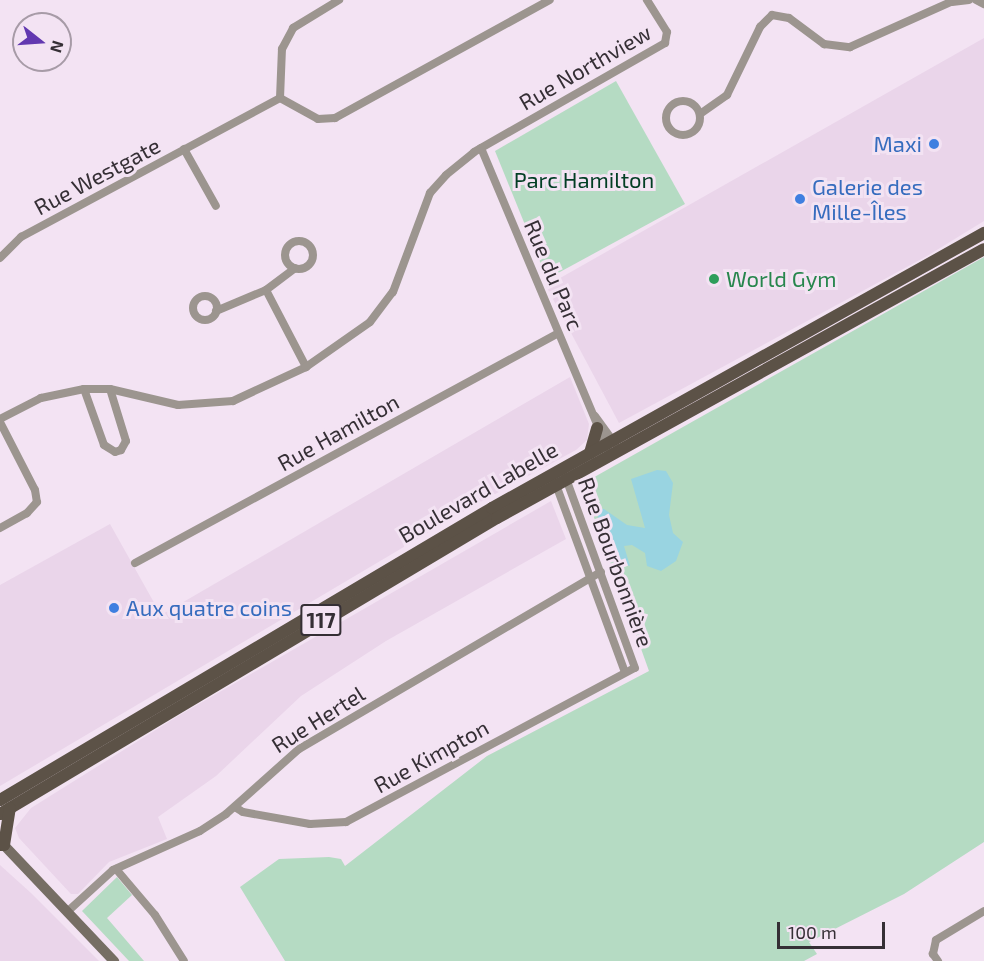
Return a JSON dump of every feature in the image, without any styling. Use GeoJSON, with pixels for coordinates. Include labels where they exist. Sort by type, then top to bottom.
{"type":"FeatureCollection","features":[{"type":"Feature","properties":{"kind":"main road","name":"Boulevard Labelle"},"geometry":{"type":"LineString","coordinates":[[5,811],[559,476],[590,453],[612,447],[984,233]]}},
{"type":"Feature","properties":{"kind":"main road","name":"Boulevard Labelle"},"geometry":{"type":"LineString","coordinates":[[0,800],[559,476],[984,249]]}},
{"type":"Feature","properties":{"kind":"main road"},"geometry":{"type":"LineString","coordinates":[[590,453],[596,422]]}},
{"type":"Feature","properties":{"kind":"main road"},"geometry":{"type":"LineString","coordinates":[[5,811],[1,844],[114,961]]}},
{"type":"Feature","properties":{"kind":"street"},"geometry":{"type":"LineString","coordinates":[[339,0],[293,28],[282,49],[280,98],[318,119],[335,118],[550,0]]}},
{"type":"Feature","properties":{"kind":"street","name":"Rue Northview"},"geometry":{"type":"LineString","coordinates":[[0,420],[41,398],[84,389],[110,389],[197,406],[233,400],[306,368],[370,322],[393,292],[430,193],[481,148],[664,43],[667,32],[647,0]]}},
{"type":"Feature","properties":{"kind":"street"},"geometry":{"type":"LineString","coordinates":[[700,114],[692,103],[681,101],[669,109],[667,120],[675,132],[687,134],[698,125],[700,114],[727,95],[760,27],[772,15],[789,18],[824,44],[850,47],[953,1],[969,0]]}},
{"type":"Feature","properties":{"kind":"street"},"geometry":{"type":"LineString","coordinates":[[976,0],[984,4]]}},
{"type":"Feature","properties":{"kind":"street","name":"Rue Westgate"},"geometry":{"type":"LineString","coordinates":[[0,258],[21,237],[280,98]]}},
{"type":"Feature","properties":{"kind":"street","name":"Rue du Parc"},"geometry":{"type":"LineString","coordinates":[[481,148],[596,422],[612,447]]}},
{"type":"Feature","properties":{"kind":"street","name":"Rue Westgate"},"geometry":{"type":"LineString","coordinates":[[184,149],[216,206]]}},
{"type":"Feature","properties":{"kind":"street"},"geometry":{"type":"LineString","coordinates":[[216,311],[266,290],[295,268]]}},
{"type":"Feature","properties":{"kind":"street"},"geometry":{"type":"LineString","coordinates":[[266,290],[306,368]]}},
{"type":"Feature","properties":{"kind":"street","name":"Rue Hamilton"},"geometry":{"type":"LineString","coordinates":[[135,563],[558,333]]}},
{"type":"Feature","properties":{"kind":"street"},"geometry":{"type":"LineString","coordinates":[[84,389],[104,445],[115,452],[125,446],[126,441],[110,389]]}},
{"type":"Feature","properties":{"kind":"street"},"geometry":{"type":"LineString","coordinates":[[0,420],[35,490],[37,502],[27,513],[0,528]]}},
{"type":"Feature","properties":{"kind":"street","name":"Rue du Parc"},"geometry":{"type":"LineString","coordinates":[[596,422],[612,447]]}},
{"type":"Feature","properties":{"kind":"street","name":"Rue Bourbonnière"},"geometry":{"type":"LineString","coordinates":[[559,476],[601,572],[635,668]]}},
{"type":"Feature","properties":{"kind":"street","name":"Rue Bourbonnière"},"geometry":{"type":"LineString","coordinates":[[559,476],[625,672]]}},
{"type":"Feature","properties":{"kind":"street","name":"Rue Hertel"},"geometry":{"type":"LineString","coordinates":[[67,912],[116,869],[200,831],[235,807],[299,749],[601,572]]}},
{"type":"Feature","properties":{"kind":"street","name":"Rue Kimpton"},"geometry":{"type":"LineString","coordinates":[[235,807],[310,824],[346,822],[635,668]]}},
{"type":"Feature","properties":{"kind":"street"},"geometry":{"type":"LineString","coordinates":[[116,869],[155,915],[184,961]]}},
{"type":"Feature","properties":{"kind":"street"},"geometry":{"type":"LineString","coordinates":[[938,961],[933,947],[936,940],[984,911]]}},
{"type":"Feature","properties":{"kind":"shaded area"},"geometry":{"type":"Polygon","coordinates":[[[984,38],[984,221],[927,256],[619,423],[546,286],[984,38]]]}},
{"type":"Feature","properties":{"kind":"shaded area"},"geometry":{"type":"Polygon","coordinates":[[[570,377],[589,424],[587,440],[576,450],[473,506],[0,786],[0,585],[110,524],[161,615],[570,377]]]}},
{"type":"Feature","properties":{"kind":"shaded area"},"geometry":{"type":"Polygon","coordinates":[[[551,501],[566,539],[386,641],[301,696],[216,776],[158,817],[167,839],[109,862],[78,894],[71,894],[19,838],[15,828],[31,808],[178,716],[551,501]]]}},
{"type":"Feature","properties":{"kind":"shaded area"},"geometry":{"type":"Polygon","coordinates":[[[0,865],[31,893],[99,961],[0,961],[0,865]]]}},
{"type":"Feature","properties":{"kind":"green space","name":"Parc Hamilton"},"geometry":{"type":"Polygon","coordinates":[[[616,81],[685,204],[547,279],[495,151],[616,81]]]}},
{"type":"Feature","properties":{"kind":"green space"},"geometry":{"type":"Polygon","coordinates":[[[984,257],[984,842],[904,894],[809,942],[817,954],[804,961],[285,961],[240,887],[279,859],[329,857],[341,859],[345,866],[487,756],[649,671],[582,484],[984,257]]]}},
{"type":"Feature","properties":{"kind":"green space"},"geometry":{"type":"Polygon","coordinates":[[[117,877],[132,895],[107,918],[144,961],[129,961],[82,911],[117,877]]]}},
{"type":"Feature","properties":{"kind":"water"},"geometry":{"type":"Polygon","coordinates":[[[657,470],[666,471],[673,483],[669,515],[673,533],[683,542],[676,561],[661,571],[647,566],[645,553],[632,545],[624,546],[630,566],[607,557],[596,508],[604,509],[627,525],[645,528],[631,479],[657,470]]]}},
{"type":"Feature","properties":{"kind":"place","name":"Maxi"},"geometry":{"type":"Point","coordinates":[934,144]}},
{"type":"Feature","properties":{"kind":"place","name":"Galerie des Mille-Îles"},"geometry":{"type":"Point","coordinates":[800,199]}},
{"type":"Feature","properties":{"kind":"place","name":"World Gym"},"geometry":{"type":"Point","coordinates":[714,279]}},
{"type":"Feature","properties":{"kind":"place","name":"Aux quatre coins"},"geometry":{"type":"Point","coordinates":[114,608]}}]}
